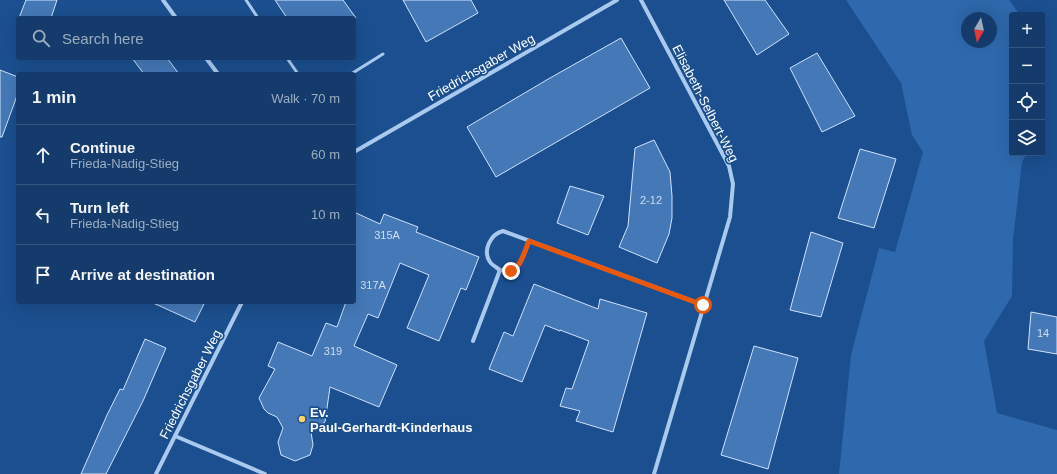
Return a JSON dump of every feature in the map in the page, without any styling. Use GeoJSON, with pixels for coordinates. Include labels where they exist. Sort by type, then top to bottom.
{"type":"FeatureCollection","features":[{"type":"Feature","properties":{"kind":"street"},"geometry":{"type":"LineString","coordinates":[[163,0],[175,16]]}},
{"type":"Feature","properties":{"kind":"street","name":"Friedrichsgaber Weg"},"geometry":{"type":"LineString","coordinates":[[356,151],[618,0]]}},
{"type":"Feature","properties":{"kind":"street","name":"Elisabeth-Selbert-Weg"},"geometry":{"type":"LineString","coordinates":[[641,0],[729,166],[734,184],[730,218],[654,474]]}},
{"type":"Feature","properties":{"kind":"street"},"geometry":{"type":"LineString","coordinates":[[208,60],[216,72]]}},
{"type":"Feature","properties":{"kind":"street"},"geometry":{"type":"LineString","coordinates":[[529,241],[520,262],[516,268],[511,271],[500,270],[491,264],[487,257],[489,242],[498,232],[503,231],[703,305]]}},
{"type":"Feature","properties":{"kind":"street"},"geometry":{"type":"LineString","coordinates":[[473,341],[500,270]]}},
{"type":"Feature","properties":{"kind":"street","name":"Friedrichsgaber Weg"},"geometry":{"type":"LineString","coordinates":[[156,474],[241,304]]}},
{"type":"Feature","properties":{"kind":"street"},"geometry":{"type":"LineString","coordinates":[[175,436],[265,474]]}},
{"type":"Feature","properties":{"kind":"lane"},"geometry":{"type":"LineString","coordinates":[[246,0],[257,16]]}},
{"type":"Feature","properties":{"kind":"lane"},"geometry":{"type":"LineString","coordinates":[[354,72],[384,54]]}},
{"type":"Feature","properties":{"kind":"lane"},"geometry":{"type":"LineString","coordinates":[[288,60],[297,72]]}},
{"type":"Feature","properties":{"kind":"shaded area"},"geometry":{"type":"Polygon","coordinates":[[[846,0],[1009,0],[1018,12],[1009,12],[1009,156],[1025,156],[1022,162],[1013,240],[1012,296],[984,341],[997,413],[1057,430],[1057,474],[839,474],[851,355],[879,248],[895,252],[923,152],[912,135],[901,83],[846,0]]]}},
{"type":"Feature","properties":{"kind":"building"},"geometry":{"type":"Polygon","coordinates":[[[26,0],[57,0],[52,16],[20,16],[26,0]]]}},
{"type":"Feature","properties":{"kind":"building"},"geometry":{"type":"Polygon","coordinates":[[[275,0],[343,0],[355,16],[286,16],[275,0]]]}},
{"type":"Feature","properties":{"kind":"building"},"geometry":{"type":"Polygon","coordinates":[[[403,0],[471,0],[478,13],[426,42],[403,0]]]}},
{"type":"Feature","properties":{"kind":"building"},"geometry":{"type":"Polygon","coordinates":[[[724,0],[765,0],[789,34],[757,55],[724,0]]]}},
{"type":"Feature","properties":{"kind":"building"},"geometry":{"type":"Polygon","coordinates":[[[621,38],[650,88],[496,177],[467,127],[621,38]]]}},
{"type":"Feature","properties":{"kind":"building"},"geometry":{"type":"Polygon","coordinates":[[[817,53],[855,116],[822,132],[790,68],[817,53]]]}},
{"type":"Feature","properties":{"kind":"building"},"geometry":{"type":"Polygon","coordinates":[[[134,60],[168,60],[178,72],[142,72],[134,60]]]}},
{"type":"Feature","properties":{"kind":"building"},"geometry":{"type":"Polygon","coordinates":[[[0,70],[16,76],[16,98],[2,137],[0,137],[0,70]]]}},
{"type":"Feature","properties":{"kind":"building"},"geometry":{"type":"Polygon","coordinates":[[[654,140],[670,172],[672,196],[672,218],[669,234],[657,263],[619,247],[628,226],[635,148],[654,140]]]}},
{"type":"Feature","properties":{"kind":"building"},"geometry":{"type":"Polygon","coordinates":[[[860,149],[896,159],[874,228],[838,218],[860,149]]]}},
{"type":"Feature","properties":{"kind":"building"},"geometry":{"type":"Polygon","coordinates":[[[570,186],[604,196],[588,235],[557,223],[570,186]]]}},
{"type":"Feature","properties":{"kind":"building"},"geometry":{"type":"Polygon","coordinates":[[[356,213],[380,224],[384,214],[418,227],[416,232],[479,257],[466,290],[461,288],[439,341],[407,328],[429,275],[400,263],[378,318],[368,314],[354,346],[397,365],[379,407],[330,387],[325,422],[311,432],[313,445],[310,455],[295,461],[281,455],[278,442],[283,428],[277,417],[268,413],[264,409],[259,398],[275,369],[268,366],[278,342],[312,356],[326,323],[337,327],[345,304],[356,304],[356,213]]]}},
{"type":"Feature","properties":{"kind":"building"},"geometry":{"type":"Polygon","coordinates":[[[811,232],[843,243],[821,317],[790,310],[811,232]]]}},
{"type":"Feature","properties":{"kind":"building"},"geometry":{"type":"Polygon","coordinates":[[[534,284],[598,309],[600,299],[647,313],[613,432],[576,421],[580,411],[560,406],[566,388],[572,389],[589,341],[545,325],[522,382],[489,369],[504,332],[513,336],[534,284]]]}},
{"type":"Feature","properties":{"kind":"building"},"geometry":{"type":"Polygon","coordinates":[[[155,304],[204,304],[195,322],[155,304]]]}},
{"type":"Feature","properties":{"kind":"building"},"geometry":{"type":"Polygon","coordinates":[[[1031,312],[1057,317],[1057,354],[1028,349],[1031,312]]]}},
{"type":"Feature","properties":{"kind":"building"},"geometry":{"type":"Polygon","coordinates":[[[145,339],[166,348],[143,401],[106,474],[81,474],[120,389],[123,390],[145,339]]]}},
{"type":"Feature","properties":{"kind":"building"},"geometry":{"type":"Polygon","coordinates":[[[754,346],[798,358],[768,469],[721,455],[754,346]]]}},
{"type":"Feature","properties":{"kind":"place","name":"Ev. Paul-Gerhardt-Kinderhaus"},"geometry":{"type":"Point","coordinates":[302,419]}},
{"type":"Feature","properties":{"kind":"route"},"geometry":{"type":"LineString","coordinates":[[511,271],[516,268],[520,262],[529,241],[703,305]]}}]}
